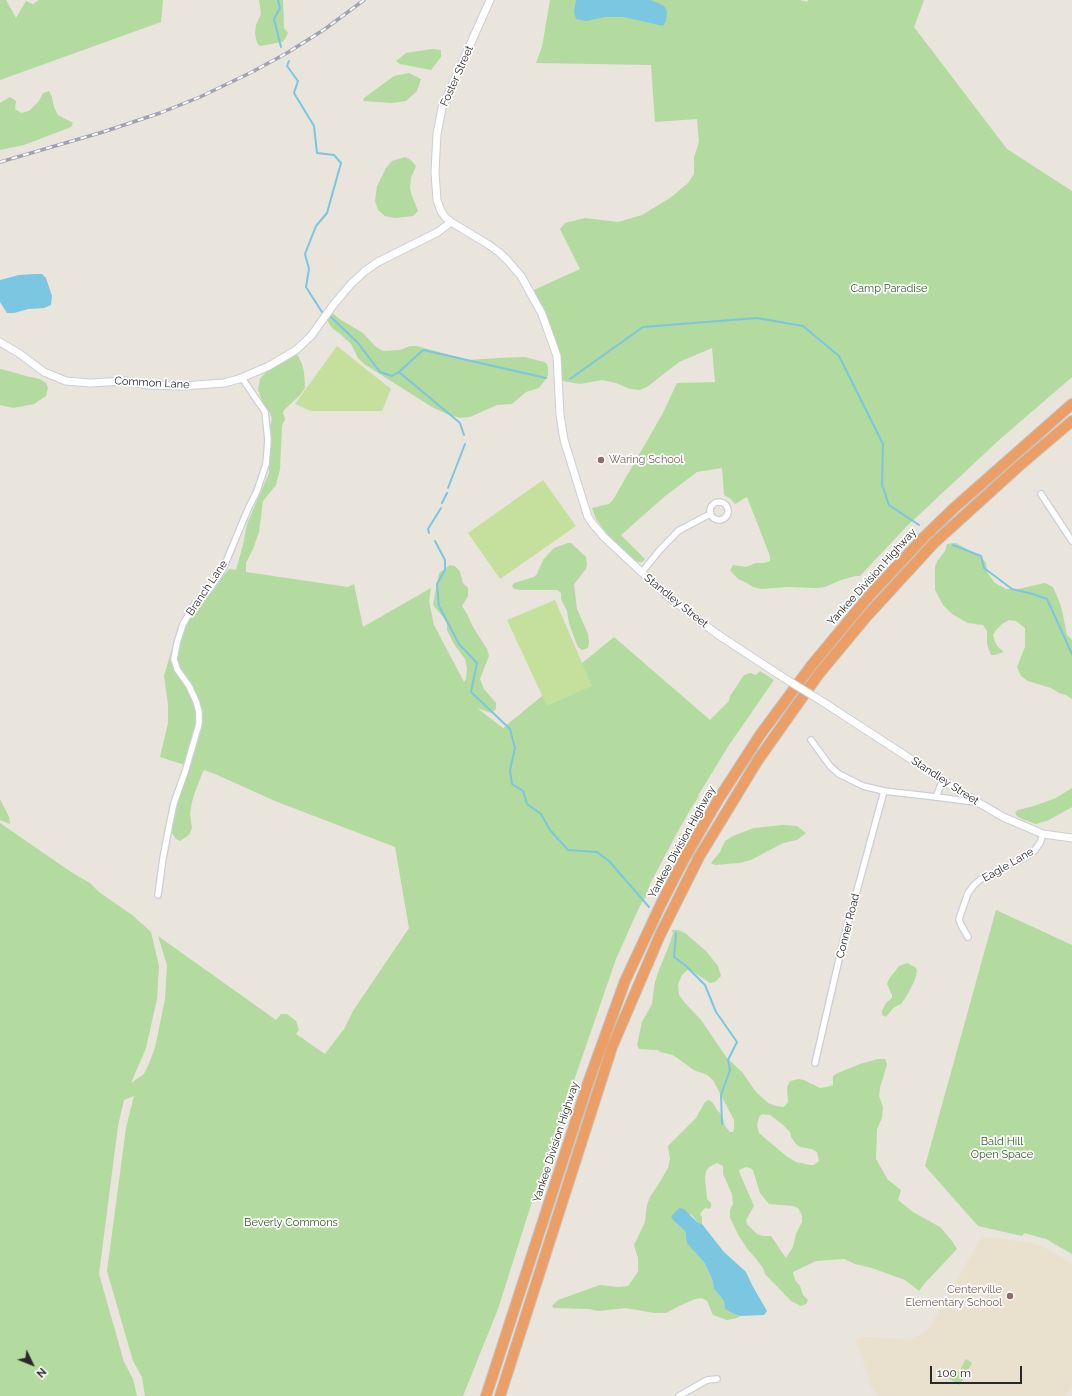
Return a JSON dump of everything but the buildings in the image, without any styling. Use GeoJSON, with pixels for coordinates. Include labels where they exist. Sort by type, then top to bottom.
{"type":"FeatureCollection","features":[{"type":"Feature","properties":{"kind":"highway","name":"Yankee Division Highway"},"geometry":{"type":"LineString","coordinates":[[486,1396],[588,1082],[625,981],[671,885],[718,800],[760,735],[806,672],[869,596],[923,538],[954,508],[1072,404]]}},
{"type":"Feature","properties":{"kind":"highway","name":"Yankee Division Highway"},"geometry":{"type":"LineString","coordinates":[[500,1396],[612,1047],[660,934],[699,857],[758,760],[818,675],[867,616],[913,564],[934,544],[1014,471],[1072,421]]}},
{"type":"Feature","properties":{"kind":"street","name":"Foster Street"},"geometry":{"type":"LineString","coordinates":[[450,222],[445,217],[437,200],[435,186],[436,134],[442,108],[490,0]]}},
{"type":"Feature","properties":{"kind":"street","name":"Common Lane"},"geometry":{"type":"LineString","coordinates":[[0,342],[20,354],[44,372],[66,381],[90,383],[125,381],[148,385],[183,386],[224,383],[242,378],[269,366],[296,350],[311,336],[351,284],[365,271],[378,262],[438,232],[450,222]]}},
{"type":"Feature","properties":{"kind":"street","name":"Standley Street"},"geometry":{"type":"LineString","coordinates":[[450,222],[500,253],[521,276],[544,319],[557,356],[562,427],[588,517],[604,537],[666,595],[717,634],[784,678],[977,802],[1003,817],[1043,834],[1072,838]]}},
{"type":"Feature","properties":{"kind":"street","name":"Branch Lane"},"geometry":{"type":"LineString","coordinates":[[158,895],[163,858],[174,803],[199,724],[199,712],[196,701],[189,686],[177,669],[174,658],[177,643],[183,624],[195,604],[209,590],[224,569],[248,509],[258,491],[266,464],[268,440],[265,412],[242,378]]}},
{"type":"Feature","properties":{"kind":"street"},"geometry":{"type":"LineString","coordinates":[[1041,494],[1072,541]]}},
{"type":"Feature","properties":{"kind":"street"},"geometry":{"type":"LineString","coordinates":[[642,572],[659,551],[678,532],[710,514]]}},
{"type":"Feature","properties":{"kind":"street"},"geometry":{"type":"LineString","coordinates":[[811,740],[824,760],[839,774],[863,786],[884,791],[977,802]]}},
{"type":"Feature","properties":{"kind":"street"},"geometry":{"type":"LineString","coordinates":[[936,798],[943,780]]}},
{"type":"Feature","properties":{"kind":"street","name":"Conner Road"},"geometry":{"type":"LineString","coordinates":[[815,1063],[843,942],[884,791]]}},
{"type":"Feature","properties":{"kind":"street","name":"Eagle Lane"},"geometry":{"type":"LineString","coordinates":[[968,937],[960,925],[959,919],[968,893],[974,885],[981,880],[1026,857],[1034,851],[1040,843],[1043,834]]}},
{"type":"Feature","properties":{"kind":"street"},"geometry":{"type":"LineString","coordinates":[[680,1396],[707,1380],[717,1379]]}},
{"type":"Feature","properties":{"kind":"shaded area","name":"Centerville Elementary School"},"geometry":{"type":"Polygon","coordinates":[[[982,1236],[1029,1243],[1044,1247],[1072,1265],[1072,1386],[1066,1396],[879,1396],[867,1382],[870,1380],[855,1339],[867,1337],[908,1340],[924,1333],[930,1327],[982,1236]]]}},
{"type":"Feature","properties":{"kind":"green space"},"geometry":{"type":"Polygon","coordinates":[[[0,0],[6,0],[16,18],[26,1],[33,4],[39,0],[163,0],[161,22],[0,80],[0,0]]]}},
{"type":"Feature","properties":{"kind":"green space"},"geometry":{"type":"Polygon","coordinates":[[[259,0],[283,0],[284,28],[288,33],[282,42],[260,46],[257,43],[255,34],[256,25],[261,14],[259,0]]]}},
{"type":"Feature","properties":{"kind":"green space","name":"Camp Paradise"},"geometry":{"type":"Polygon","coordinates":[[[550,0],[800,0],[807,2],[808,0],[924,0],[914,27],[1007,149],[1072,191],[1072,377],[999,440],[906,527],[860,576],[855,576],[825,587],[817,588],[788,587],[761,589],[753,587],[738,579],[730,570],[733,565],[746,567],[756,563],[764,563],[770,561],[770,556],[747,497],[735,504],[731,499],[724,495],[722,468],[697,472],[664,497],[621,535],[645,559],[642,562],[634,560],[609,537],[596,519],[592,508],[609,504],[613,500],[663,413],[677,383],[715,382],[712,348],[679,362],[647,387],[640,390],[630,389],[616,383],[602,380],[580,384],[563,381],[561,378],[561,360],[554,337],[534,290],[580,269],[560,229],[565,223],[585,218],[618,222],[642,215],[670,198],[688,183],[694,174],[694,157],[699,142],[697,119],[655,122],[651,65],[536,63],[542,47],[550,0]]]}},
{"type":"Feature","properties":{"kind":"green space"},"geometry":{"type":"Polygon","coordinates":[[[432,49],[441,50],[441,57],[431,70],[400,64],[396,61],[406,53],[432,49]]]}},
{"type":"Feature","properties":{"kind":"green space"},"geometry":{"type":"Polygon","coordinates":[[[409,73],[421,79],[417,91],[406,101],[392,103],[363,101],[364,98],[394,76],[409,73]]]}},
{"type":"Feature","properties":{"kind":"green space"},"geometry":{"type":"Polygon","coordinates":[[[49,91],[58,115],[73,123],[71,127],[24,145],[0,150],[0,103],[10,97],[16,101],[15,109],[21,113],[29,111],[39,101],[43,93],[49,91]]]}},
{"type":"Feature","properties":{"kind":"green space"},"geometry":{"type":"Polygon","coordinates":[[[405,157],[411,160],[416,166],[411,178],[410,187],[418,211],[413,216],[395,218],[385,216],[378,210],[375,201],[377,186],[386,168],[392,161],[405,157]]]}},
{"type":"Feature","properties":{"kind":"green space"},"geometry":{"type":"Polygon","coordinates":[[[331,312],[341,320],[363,333],[376,347],[383,351],[400,350],[410,346],[417,346],[468,360],[525,357],[547,364],[548,375],[539,388],[526,392],[512,404],[497,405],[470,417],[461,418],[449,415],[432,407],[364,364],[358,358],[351,344],[332,328],[326,319],[331,312]]]}},
{"type":"Feature","properties":{"kind":"green space"},"geometry":{"type":"Polygon","coordinates":[[[337,346],[391,389],[382,411],[311,411],[295,404],[337,346]]]}},
{"type":"Feature","properties":{"kind":"green space","name":"Beverly Commons"},"geometry":{"type":"Polygon","coordinates":[[[295,354],[298,356],[302,364],[305,388],[301,394],[284,410],[283,413],[285,419],[282,426],[280,469],[276,485],[263,501],[259,532],[246,563],[246,572],[348,587],[354,584],[363,627],[431,588],[429,601],[434,625],[464,682],[466,679],[467,669],[465,659],[454,644],[447,630],[447,624],[444,618],[433,605],[439,573],[450,565],[455,566],[460,572],[463,583],[468,588],[468,596],[462,606],[487,649],[489,656],[480,679],[484,689],[496,703],[496,709],[491,713],[477,708],[503,728],[614,637],[710,720],[729,701],[730,696],[744,675],[750,673],[756,675],[760,671],[774,680],[729,745],[699,794],[650,884],[646,897],[637,912],[616,959],[530,1208],[498,1309],[463,1396],[145,1396],[142,1377],[133,1361],[107,1271],[126,1128],[134,1096],[124,1100],[118,1126],[99,1274],[124,1362],[133,1379],[137,1396],[0,1396],[0,823],[71,872],[90,883],[99,892],[132,915],[151,932],[159,966],[157,999],[146,1048],[131,1083],[144,1074],[148,1066],[155,1048],[165,999],[167,965],[158,936],[276,1020],[281,1014],[287,1014],[296,1021],[299,1030],[296,1034],[325,1054],[344,1029],[353,1011],[409,928],[395,847],[275,801],[215,774],[204,770],[202,774],[192,802],[190,814],[192,828],[189,835],[180,841],[176,839],[172,833],[172,822],[185,765],[160,757],[168,723],[168,704],[164,676],[176,635],[229,569],[236,570],[247,524],[269,473],[269,430],[272,419],[270,413],[264,406],[258,390],[260,379],[265,373],[295,354]]]}},
{"type":"Feature","properties":{"kind":"green space"},"geometry":{"type":"Polygon","coordinates":[[[0,369],[40,379],[46,383],[48,388],[46,396],[34,404],[13,408],[0,405],[0,369]]]}},
{"type":"Feature","properties":{"kind":"green space"},"geometry":{"type":"Polygon","coordinates":[[[543,480],[576,526],[500,579],[468,533],[543,480]]]}},
{"type":"Feature","properties":{"kind":"green space"},"geometry":{"type":"Polygon","coordinates":[[[571,543],[586,557],[587,564],[586,569],[574,584],[577,609],[588,634],[589,642],[588,648],[582,650],[578,647],[575,640],[569,623],[567,611],[561,599],[561,593],[557,590],[514,589],[512,586],[514,583],[534,577],[537,574],[543,560],[554,548],[571,543]]]}},
{"type":"Feature","properties":{"kind":"green space"},"geometry":{"type":"Polygon","coordinates":[[[956,543],[982,558],[986,563],[987,572],[995,583],[1006,589],[1018,589],[1045,583],[1053,587],[1061,606],[1067,635],[1072,640],[1072,699],[1051,688],[1028,681],[1021,676],[1017,667],[1025,647],[1025,628],[1016,621],[1009,620],[996,630],[993,635],[995,642],[1004,652],[991,655],[987,644],[987,631],[983,625],[968,623],[952,614],[943,605],[935,590],[935,566],[945,551],[947,544],[956,543]]]}},
{"type":"Feature","properties":{"kind":"green space"},"geometry":{"type":"Polygon","coordinates":[[[555,600],[592,686],[547,706],[507,620],[555,600]]]}},
{"type":"Feature","properties":{"kind":"green space"},"geometry":{"type":"Polygon","coordinates":[[[1072,788],[1072,807],[1049,820],[1036,824],[1022,819],[1017,816],[1015,812],[1056,798],[1072,788]]]}},
{"type":"Feature","properties":{"kind":"green space"},"geometry":{"type":"Polygon","coordinates":[[[0,799],[9,817],[10,824],[0,820],[0,799]]]}},
{"type":"Feature","properties":{"kind":"green space"},"geometry":{"type":"Polygon","coordinates":[[[783,825],[797,826],[806,833],[797,840],[783,843],[751,860],[739,863],[715,865],[711,863],[720,852],[725,841],[733,836],[754,828],[783,825]]]}},
{"type":"Feature","properties":{"kind":"green space","name":"Bald Hill Open Space"},"geometry":{"type":"Polygon","coordinates":[[[996,910],[1072,945],[1072,1254],[1046,1239],[1024,1233],[1022,1236],[978,1226],[925,1166],[996,910]]]}},
{"type":"Feature","properties":{"kind":"green space"},"geometry":{"type":"Polygon","coordinates":[[[672,930],[678,930],[685,933],[706,951],[718,966],[721,976],[715,982],[710,983],[692,971],[687,970],[682,975],[678,984],[679,995],[701,1020],[727,1058],[742,1072],[756,1092],[768,1103],[784,1107],[788,1102],[787,1087],[790,1081],[799,1079],[820,1088],[827,1087],[833,1085],[833,1076],[838,1073],[860,1064],[878,1059],[885,1059],[887,1064],[879,1096],[883,1107],[882,1118],[877,1129],[876,1159],[888,1180],[901,1190],[898,1200],[913,1212],[940,1227],[957,1249],[919,1291],[905,1280],[844,1259],[816,1261],[793,1272],[795,1280],[800,1286],[803,1295],[808,1300],[806,1304],[801,1306],[791,1301],[765,1274],[763,1268],[739,1236],[730,1218],[730,1210],[733,1204],[732,1194],[723,1174],[723,1166],[717,1163],[709,1167],[706,1171],[705,1178],[707,1199],[711,1203],[711,1207],[709,1209],[705,1208],[700,1214],[702,1217],[702,1224],[698,1223],[691,1214],[675,1222],[685,1231],[685,1234],[704,1262],[712,1279],[714,1289],[724,1301],[725,1309],[740,1316],[727,1320],[713,1315],[707,1301],[702,1298],[695,1299],[666,1313],[654,1313],[626,1308],[598,1311],[589,1309],[554,1308],[552,1306],[558,1300],[600,1285],[618,1287],[628,1286],[638,1272],[638,1258],[634,1245],[645,1222],[647,1205],[650,1197],[668,1168],[670,1159],[668,1146],[696,1118],[705,1102],[709,1100],[713,1103],[722,1115],[725,1126],[730,1132],[733,1132],[734,1129],[734,1120],[713,1080],[707,1075],[694,1070],[673,1055],[660,1052],[658,1050],[639,1049],[637,1045],[642,1022],[652,1004],[655,982],[673,933],[672,930]],[[762,1114],[759,1117],[757,1125],[759,1133],[786,1156],[796,1162],[810,1165],[814,1165],[819,1161],[817,1152],[812,1149],[800,1147],[791,1137],[790,1132],[782,1124],[770,1115],[762,1114]],[[746,1167],[739,1170],[754,1206],[746,1220],[747,1224],[757,1234],[771,1236],[786,1258],[793,1247],[796,1234],[802,1222],[802,1215],[798,1208],[793,1206],[769,1204],[760,1193],[753,1170],[746,1167]]]}},
{"type":"Feature","properties":{"kind":"green space"},"geometry":{"type":"Polygon","coordinates":[[[907,963],[915,967],[917,970],[913,984],[901,1004],[893,1008],[886,1017],[882,1015],[882,1011],[886,1003],[892,998],[887,984],[899,966],[907,963]]]}},
{"type":"Feature","properties":{"kind":"green space"},"geometry":{"type":"Polygon","coordinates":[[[966,1359],[972,1363],[960,1385],[949,1379],[954,1370],[959,1372],[966,1359]]]}},
{"type":"Feature","properties":{"kind":"water"},"geometry":{"type":"Polygon","coordinates":[[[576,0],[651,0],[664,6],[667,11],[666,21],[663,26],[624,17],[605,17],[586,21],[576,19],[574,12],[576,0]]]}},
{"type":"Feature","properties":{"kind":"water"},"geometry":{"type":"Polygon","coordinates":[[[42,274],[46,278],[52,296],[51,305],[44,308],[7,313],[0,302],[0,280],[19,275],[42,274]]]}},
{"type":"Feature","properties":{"kind":"water"},"geometry":{"type":"Polygon","coordinates":[[[679,1208],[684,1209],[698,1223],[702,1224],[724,1252],[746,1272],[767,1311],[764,1315],[740,1316],[725,1309],[724,1301],[714,1289],[712,1279],[704,1262],[687,1243],[685,1231],[671,1217],[679,1208]]]}},
{"type":"Feature","properties":{"kind":"waterway"},"geometry":{"type":"LineString","coordinates":[[278,0],[280,8],[274,19],[281,47]]}},
{"type":"Feature","properties":{"kind":"waterway"},"geometry":{"type":"LineString","coordinates":[[289,61],[287,66],[298,81],[294,93],[314,126],[317,153],[334,155],[341,163],[327,213],[316,226],[305,254],[309,269],[306,287],[322,312],[330,316],[358,343],[380,372],[392,376],[399,372],[423,350],[546,378]]}},
{"type":"Feature","properties":{"kind":"waterway"},"geometry":{"type":"LineString","coordinates":[[570,379],[643,327],[757,318],[803,326],[839,356],[883,444],[882,485],[889,505],[919,525]]}},
{"type":"Feature","properties":{"kind":"waterway"},"geometry":{"type":"LineString","coordinates":[[399,372],[460,423],[464,435]]}},
{"type":"Feature","properties":{"kind":"waterway"},"geometry":{"type":"LineString","coordinates":[[448,488],[465,444]]}},
{"type":"Feature","properties":{"kind":"waterway"},"geometry":{"type":"LineString","coordinates":[[442,503],[447,493]]}},
{"type":"Feature","properties":{"kind":"waterway"},"geometry":{"type":"LineString","coordinates":[[429,533],[428,529],[441,508]]}},
{"type":"Feature","properties":{"kind":"waterway"},"geometry":{"type":"LineString","coordinates":[[435,541],[445,560],[445,570],[437,584],[439,606],[459,644],[477,663],[471,692],[510,729],[515,748],[510,770],[512,784],[523,791],[527,804],[541,814],[550,830],[568,850],[597,852],[609,861],[649,907]]}},
{"type":"Feature","properties":{"kind":"waterway"},"geometry":{"type":"LineString","coordinates":[[953,545],[981,556],[984,568],[1012,589],[1047,599],[1072,654]]}},
{"type":"Feature","properties":{"kind":"waterway"},"geometry":{"type":"LineString","coordinates":[[676,933],[674,957],[685,965],[705,985],[716,1012],[737,1042],[728,1060],[730,1070],[721,1095],[722,1124]]}},
{"type":"Feature","properties":{"kind":"railway"},"geometry":{"type":"LineString","coordinates":[[0,162],[103,132],[160,113],[200,97],[287,53],[325,29],[364,0]]}},
{"type":"Feature","properties":{"kind":"place","name":"Waring School"},"geometry":{"type":"Point","coordinates":[601,460]}},
{"type":"Feature","properties":{"kind":"place","name":"Centerville Elementary School"},"geometry":{"type":"Point","coordinates":[1010,1296]}}]}
